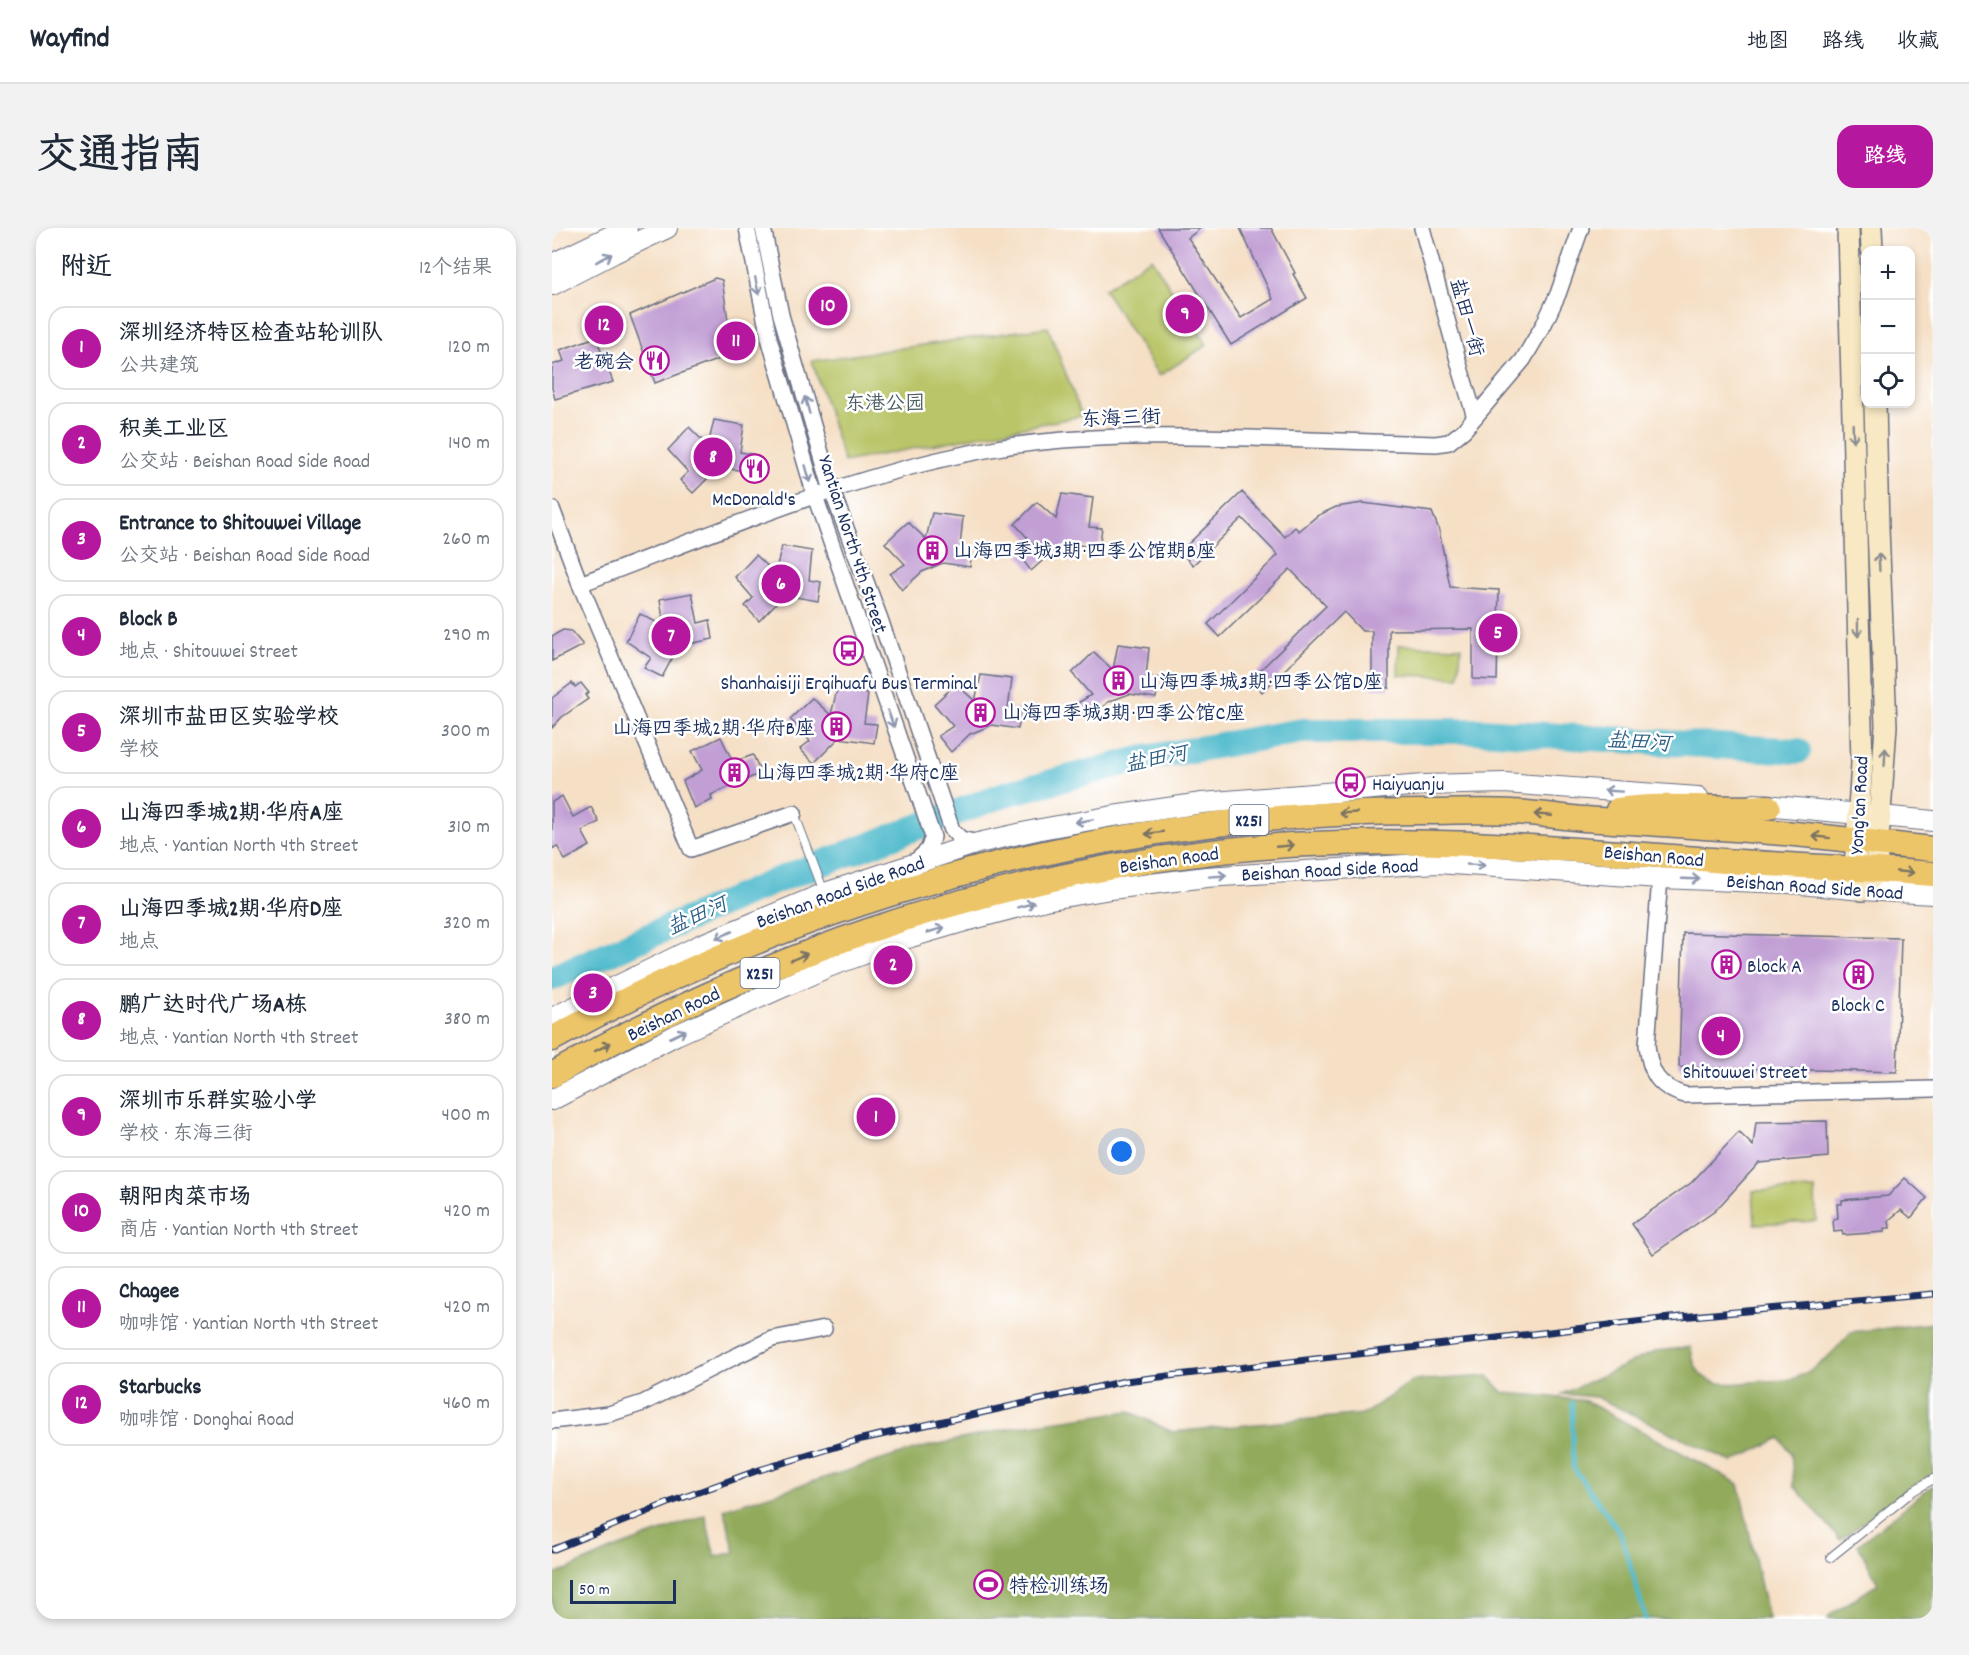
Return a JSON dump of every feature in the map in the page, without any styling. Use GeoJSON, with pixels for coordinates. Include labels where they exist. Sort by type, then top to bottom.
{"type":"FeatureCollection","features":[{"type":"Feature","properties":{"kind":"main road","name":"Yong'an Road"},"geometry":{"type":"LineString","coordinates":[[1848,228],[1862,763],[1859,814],[1867,842],[1864,876]]}},
{"type":"Feature","properties":{"kind":"main road"},"geometry":{"type":"LineString","coordinates":[[1871,228],[1872,246]]}},
{"type":"Feature","properties":{"kind":"main road","name":"Yong'an Road"},"geometry":{"type":"LineString","coordinates":[[1867,842],[1882,815],[1886,726],[1875,408]]}},
{"type":"Feature","properties":{"kind":"main road"},"geometry":{"type":"LineString","coordinates":[[1570,818],[1644,807],[1733,809],[1768,807]]}},
{"type":"Feature","properties":{"kind":"main road","name":"Beishan Road"},"geometry":{"type":"LineString","coordinates":[[552,1039],[644,991],[736,951],[808,922],[896,892],[989,865],[1085,844],[1273,817],[1364,812],[1512,812],[1805,835],[1933,849]]}},
{"type":"Feature","properties":{"kind":"main road","name":"Beishan Road"},"geometry":{"type":"LineString","coordinates":[[552,1075],[668,1014],[819,948],[914,916],[980,897],[1130,863],[1214,851],[1367,842],[1437,854],[1558,848],[1779,865],[1864,876],[1933,874]]}},
{"type":"Feature","properties":{"kind":"main road"},"geometry":{"type":"LineString","coordinates":[[552,1026],[644,991]]}},
{"type":"Feature","properties":{"kind":"street"},"geometry":{"type":"LineString","coordinates":[[552,264],[627,228]]}},
{"type":"Feature","properties":{"kind":"street"},"geometry":{"type":"LineString","coordinates":[[552,285],[667,228]]}},
{"type":"Feature","properties":{"kind":"street","name":"Yantian North 4th Street"},"geometry":{"type":"LineString","coordinates":[[747,228],[769,338],[814,496],[933,837],[928,850],[916,861]]}},
{"type":"Feature","properties":{"kind":"street","name":"Yantian North 4th Street"},"geometry":{"type":"LineString","coordinates":[[763,228],[781,315],[832,491],[880,619],[952,830],[961,839],[978,843]]}},
{"type":"Feature","properties":{"kind":"street","name":"盐田一街"},"geometry":{"type":"LineString","coordinates":[[1422,228],[1475,417]]}},
{"type":"Feature","properties":{"kind":"street"},"geometry":{"type":"LineString","coordinates":[[1475,417],[1523,360],[1544,324],[1558,294],[1581,228]]}},
{"type":"Feature","properties":{"kind":"street","name":"东海三街"},"geometry":{"type":"LineString","coordinates":[[580,584],[814,496],[961,455],[998,448],[1068,439],[1180,436],[1436,444],[1449,442],[1475,417]]}},
{"type":"Feature","properties":{"kind":"street"},"geometry":{"type":"LineString","coordinates":[[552,509],[580,584],[691,849],[794,813]]}},
{"type":"Feature","properties":{"kind":"street","name":"Beishan Road Side Road"},"geometry":{"type":"LineString","coordinates":[[552,1018],[823,887],[978,843],[1113,816],[1202,803],[1423,785],[1504,783],[1725,799],[1768,807],[1933,821]]}},
{"type":"Feature","properties":{"kind":"street","name":"Beishan Road Side Road"},"geometry":{"type":"LineString","coordinates":[[552,1100],[676,1035],[752,999],[828,967],[911,937],[969,920],[1045,900],[1111,889],[1437,854],[1660,878],[1790,883],[1864,876],[1933,894]]}},
{"type":"Feature","properties":{"kind":"street","name":"Shitouwei Street"},"geometry":{"type":"LineString","coordinates":[[1660,878],[1647,1045],[1649,1064],[1657,1079],[1670,1091],[1685,1095],[1933,1089]]}},
{"type":"Feature","properties":{"kind":"street"},"geometry":{"type":"LineString","coordinates":[[969,920],[980,897]]}},
{"type":"Feature","properties":{"kind":"street"},"geometry":{"type":"LineString","coordinates":[[552,1421],[609,1414],[643,1403],[772,1339],[824,1329]]}},
{"type":"Feature","properties":{"kind":"lane"},"geometry":{"type":"LineString","coordinates":[[794,813],[823,887]]}},
{"type":"Feature","properties":{"kind":"lane"},"geometry":{"type":"LineString","coordinates":[[1831,1557],[1905,1497],[1933,1479]]}},
{"type":"Feature","properties":{"kind":"green space"},"geometry":{"type":"Polygon","coordinates":[[[1151,258],[1207,345],[1159,376],[1104,289],[1151,258]]]}},
{"type":"Feature","properties":{"kind":"green space","name":"东港公园"},"geometry":{"type":"Polygon","coordinates":[[[1048,327],[1082,416],[844,462],[812,361],[1048,327]]]}},
{"type":"Feature","properties":{"kind":"green space"},"geometry":{"type":"Polygon","coordinates":[[[1399,645],[1461,647],[1459,677],[1398,675],[1399,645]]]}},
{"type":"Feature","properties":{"kind":"green space"},"geometry":{"type":"Polygon","coordinates":[[[1815,1189],[1816,1221],[1755,1224],[1753,1191],[1815,1189]]]}},
{"type":"Feature","properties":{"kind":"green space"},"geometry":{"type":"Polygon","coordinates":[[[1933,1323],[1933,1474],[1840,1540],[1794,1486],[1791,1453],[1780,1438],[1732,1462],[1596,1397],[1562,1394],[1656,1351],[1691,1347],[1699,1372],[1715,1382],[1790,1380],[1821,1362],[1851,1332],[1933,1323]]]}},
{"type":"Feature","properties":{"kind":"green space"},"geometry":{"type":"Polygon","coordinates":[[[1488,1376],[1504,1393],[1586,1401],[1739,1484],[1768,1619],[552,1619],[552,1576],[614,1549],[705,1515],[715,1557],[735,1552],[724,1509],[917,1449],[1016,1427],[1129,1411],[1172,1432],[1364,1414],[1412,1381],[1488,1376]]]}},
{"type":"Feature","properties":{"kind":"green space"},"geometry":{"type":"Polygon","coordinates":[[[1933,1485],[1933,1619],[1828,1619],[1830,1615],[1878,1584],[1858,1545],[1933,1485]]]}},
{"type":"Feature","properties":{"kind":"building"},"geometry":{"type":"Polygon","coordinates":[[[1158,228],[1201,228],[1188,238],[1241,318],[1273,299],[1240,228],[1271,228],[1307,298],[1231,345],[1158,228]]]}},
{"type":"Feature","properties":{"kind":"building"},"geometry":{"type":"Polygon","coordinates":[[[715,278],[722,280],[733,354],[655,383],[630,315],[715,278]]]}},
{"type":"Feature","properties":{"kind":"building"},"geometry":{"type":"Polygon","coordinates":[[[596,337],[613,382],[555,399],[552,388],[552,365],[564,361],[560,350],[596,337]]]}},
{"type":"Feature","properties":{"kind":"building"},"geometry":{"type":"Polygon","coordinates":[[[714,420],[744,425],[740,452],[753,454],[750,471],[718,468],[693,493],[680,480],[688,472],[668,450],[689,427],[708,446],[714,420]]]}},
{"type":"Feature","properties":{"kind":"building"},"geometry":{"type":"Polygon","coordinates":[[[1242,492],[1285,537],[1295,527],[1299,531],[1317,516],[1336,507],[1363,503],[1432,512],[1439,530],[1450,587],[1499,590],[1498,625],[1505,625],[1505,636],[1498,636],[1497,680],[1473,679],[1473,629],[1389,630],[1389,688],[1372,688],[1372,631],[1362,631],[1344,612],[1262,692],[1250,680],[1326,606],[1290,569],[1220,637],[1208,624],[1278,555],[1242,518],[1193,565],[1180,552],[1242,492]]]}},
{"type":"Feature","properties":{"kind":"building"},"geometry":{"type":"Polygon","coordinates":[[[1062,494],[1093,498],[1089,527],[1102,528],[1099,548],[1072,544],[1051,553],[1031,571],[1019,555],[1034,545],[1015,524],[1037,502],[1056,519],[1062,494]]]}},
{"type":"Feature","properties":{"kind":"building","name":"山海四季城3期·四季公馆期B座"},"geometry":{"type":"Polygon","coordinates":[[[932,513],[963,517],[960,547],[972,548],[970,567],[943,563],[922,572],[902,590],[890,574],[905,564],[885,543],[908,522],[926,539],[932,513]]]}},
{"type":"Feature","properties":{"kind":"building"},"geometry":{"type":"Polygon","coordinates":[[[782,546],[812,551],[809,580],[821,582],[818,601],[784,595],[759,621],[745,606],[753,598],[735,577],[756,555],[775,573],[782,546]]]}},
{"type":"Feature","properties":{"kind":"building"},"geometry":{"type":"Polygon","coordinates":[[[692,593],[698,623],[710,620],[713,639],[679,646],[662,677],[644,668],[651,658],[626,641],[640,614],[664,626],[660,599],[692,593]]]}},
{"type":"Feature","properties":{"kind":"building"},"geometry":{"type":"Polygon","coordinates":[[[563,630],[571,631],[583,645],[552,661],[552,636],[563,630]]]}},
{"type":"Feature","properties":{"kind":"building","name":"山海四季城3期·四季公馆D座"},"geometry":{"type":"Polygon","coordinates":[[[1118,644],[1149,648],[1146,677],[1159,678],[1156,698],[1129,694],[1108,702],[1088,721],[1076,704],[1091,695],[1072,673],[1094,652],[1113,670],[1118,644]]]}},
{"type":"Feature","properties":{"kind":"building","name":"山海四季城3期·四季公馆C座"},"geometry":{"type":"Polygon","coordinates":[[[981,675],[1012,679],[1008,709],[1021,710],[1018,729],[992,725],[970,734],[951,752],[938,736],[953,726],[934,704],[956,684],[975,701],[981,675]]]}},
{"type":"Feature","properties":{"kind":"building"},"geometry":{"type":"Polygon","coordinates":[[[572,683],[575,687],[581,683],[589,693],[585,695],[588,699],[562,717],[552,728],[552,698],[572,683]]]}},
{"type":"Feature","properties":{"kind":"building","name":"山海四季城2期·华府B座"},"geometry":{"type":"Polygon","coordinates":[[[837,689],[868,694],[864,723],[877,724],[874,743],[839,738],[814,763],[800,749],[810,741],[790,719],[812,698],[831,715],[837,689]]]}},
{"type":"Feature","properties":{"kind":"building","name":"山海四季城2期·华府C座"},"geometry":{"type":"Polygon","coordinates":[[[721,737],[733,762],[753,755],[761,773],[711,795],[712,800],[694,808],[683,781],[702,770],[692,751],[721,737]]]}},
{"type":"Feature","properties":{"kind":"building"},"geometry":{"type":"Polygon","coordinates":[[[562,796],[573,817],[591,807],[599,822],[582,831],[590,846],[565,860],[557,846],[552,849],[552,802],[562,796]]]}},
{"type":"Feature","properties":{"kind":"building"},"geometry":{"type":"Polygon","coordinates":[[[1683,933],[1901,938],[1897,1072],[1679,1067],[1683,933]]]}},
{"type":"Feature","properties":{"kind":"building"},"geometry":{"type":"Polygon","coordinates":[[[1827,1121],[1828,1157],[1759,1163],[1715,1211],[1653,1254],[1632,1224],[1691,1183],[1739,1132],[1753,1146],[1756,1122],[1827,1121]]]}},
{"type":"Feature","properties":{"kind":"building"},"geometry":{"type":"Polygon","coordinates":[[[1905,1178],[1927,1198],[1911,1218],[1901,1210],[1889,1220],[1890,1228],[1884,1228],[1884,1232],[1843,1235],[1842,1231],[1834,1232],[1833,1219],[1838,1218],[1837,1204],[1842,1204],[1842,1200],[1888,1196],[1905,1178]]]}},
{"type":"Feature","properties":{"kind":"waterway","name":"盐田河"},"geometry":{"type":"LineString","coordinates":[[552,978],[778,880],[1005,794],[1140,759],[1302,731],[1481,731],[1798,751]]}},
{"type":"Feature","properties":{"kind":"waterway"},"geometry":{"type":"LineString","coordinates":[[1572,1403],[1573,1467],[1621,1534],[1646,1619]]}},
{"type":"Feature","properties":{"kind":"railway"},"geometry":{"type":"LineString","coordinates":[[552,1550],[756,1471],[862,1439],[1125,1381],[1670,1318],[1933,1294]]}},
{"type":"Feature","properties":{"kind":"place","name":"朝阳肉菜市场"},"geometry":{"type":"Point","coordinates":[828,306]}},
{"type":"Feature","properties":{"kind":"place","name":"深圳市乐群实验小学"},"geometry":{"type":"Point","coordinates":[1185,314]}},
{"type":"Feature","properties":{"kind":"place","name":"Starbucks"},"geometry":{"type":"Point","coordinates":[604,325]}},
{"type":"Feature","properties":{"kind":"place","name":"Chagee"},"geometry":{"type":"Point","coordinates":[736,341]}},
{"type":"Feature","properties":{"kind":"place","name":"老碗会"},"geometry":{"type":"Point","coordinates":[655,361]}},
{"type":"Feature","properties":{"kind":"place","name":"鹏广达时代广场A栋"},"geometry":{"type":"Point","coordinates":[713,457]}},
{"type":"Feature","properties":{"kind":"place","name":"McDonald's"},"geometry":{"type":"Point","coordinates":[754,468]}},
{"type":"Feature","properties":{"kind":"place","name":"山海四季城3期·四季公馆期B座"},"geometry":{"type":"Point","coordinates":[932,550]}},
{"type":"Feature","properties":{"kind":"place","name":"山海四季城2期·华府A座"},"geometry":{"type":"Point","coordinates":[781,584]}},
{"type":"Feature","properties":{"kind":"place","name":"深圳市盐田区实验学校"},"geometry":{"type":"Point","coordinates":[1498,633]}},
{"type":"Feature","properties":{"kind":"place","name":"山海四季城2期·华府D座"},"geometry":{"type":"Point","coordinates":[671,636]}},
{"type":"Feature","properties":{"kind":"place","name":"Shanhaisiji Erqihuafu Bus Terminal"},"geometry":{"type":"Point","coordinates":[849,651]}},
{"type":"Feature","properties":{"kind":"place","name":"山海四季城3期·四季公馆D座"},"geometry":{"type":"Point","coordinates":[1118,681]}},
{"type":"Feature","properties":{"kind":"place","name":"山海四季城3期·四季公馆C座"},"geometry":{"type":"Point","coordinates":[981,712]}},
{"type":"Feature","properties":{"kind":"place","name":"山海四季城2期·华府B座"},"geometry":{"type":"Point","coordinates":[836,727]}},
{"type":"Feature","properties":{"kind":"place","name":"山海四季城2期·华府C座"},"geometry":{"type":"Point","coordinates":[735,772]}},
{"type":"Feature","properties":{"kind":"place","name":"Haiyuanju"},"geometry":{"type":"Point","coordinates":[1351,783]}},
{"type":"Feature","properties":{"kind":"place","name":"积美工业区"},"geometry":{"type":"Point","coordinates":[893,965]}},
{"type":"Feature","properties":{"kind":"place","name":"Block A"},"geometry":{"type":"Point","coordinates":[1726,965]}},
{"type":"Feature","properties":{"kind":"place","name":"Block C"},"geometry":{"type":"Point","coordinates":[1858,974]}},
{"type":"Feature","properties":{"kind":"place","name":"Entrance to Shitouwei Village"},"geometry":{"type":"Point","coordinates":[593,993]}},
{"type":"Feature","properties":{"kind":"place","name":"Block B"},"geometry":{"type":"Point","coordinates":[1721,1036]}},
{"type":"Feature","properties":{"kind":"place","name":"深圳经济特区检查站轮训队"},"geometry":{"type":"Point","coordinates":[876,1117]}},
{"type":"Feature","properties":{"kind":"place","name":"特检训练场"},"geometry":{"type":"Point","coordinates":[988,1585]}}]}
